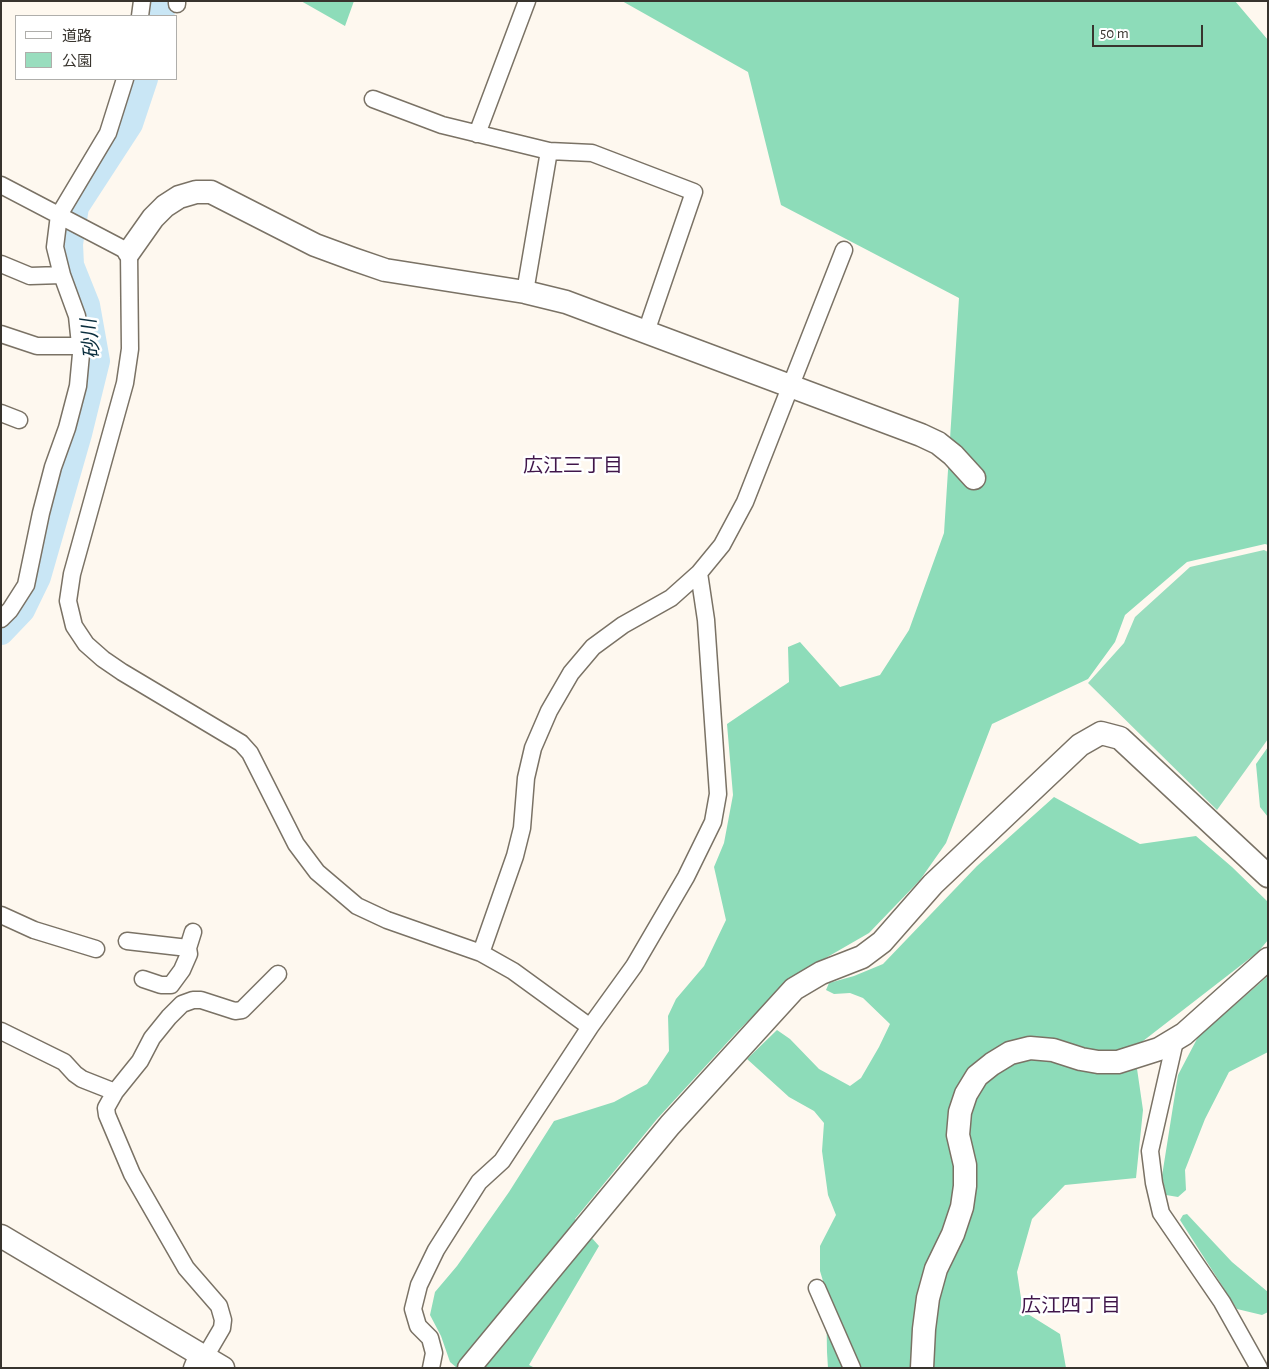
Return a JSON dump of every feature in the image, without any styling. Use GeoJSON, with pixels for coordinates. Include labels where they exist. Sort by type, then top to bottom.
{"type":"FeatureCollection","features":[{"type":"Feature","properties":{"kind":"street"},"geometry":{"type":"LineString","coordinates":[[140,15],[142,1]]}},
{"type":"Feature","properties":{"kind":"street"},"geometry":{"type":"LineString","coordinates":[[477,134],[527,1]]}},
{"type":"Feature","properties":{"kind":"street"},"geometry":{"type":"LineString","coordinates":[[1,619],[10,610],[26,585],[41,513],[78,386],[80,346],[77,316],[54,247],[59,215],[108,133],[125,80]]}},
{"type":"Feature","properties":{"kind":"street"},"geometry":{"type":"LineString","coordinates":[[373,99],[442,125],[549,152],[592,153],[694,192],[646,332]]}},
{"type":"Feature","properties":{"kind":"street"},"geometry":{"type":"LineString","coordinates":[[525,292],[549,152]]}},
{"type":"Feature","properties":{"kind":"street"},"geometry":{"type":"LineString","coordinates":[[1,186],[129,252]]}},
{"type":"Feature","properties":{"kind":"street"},"geometry":{"type":"LineString","coordinates":[[590,1027],[513,971],[481,953],[387,920],[357,906],[317,872],[296,844],[250,753],[241,743],[103,659],[86,644],[74,626],[68,601],[72,574],[126,383],[130,349],[129,252],[153,218],[165,206],[179,196],[196,192],[211,192],[315,245],[385,270],[525,292],[566,302],[921,435],[938,443],[953,455],[974,478]]}},
{"type":"Feature","properties":{"kind":"street"},"geometry":{"type":"LineString","coordinates":[[481,953],[515,856],[522,828],[526,778],[533,748],[549,712],[566,680],[593,647],[623,625],[671,598],[698,573],[722,545],[745,502],[844,250]]}},
{"type":"Feature","properties":{"kind":"street"},"geometry":{"type":"LineString","coordinates":[[1,264],[30,276],[62,275]]}},
{"type":"Feature","properties":{"kind":"street"},"geometry":{"type":"LineString","coordinates":[[1,334],[37,346],[80,346]]}},
{"type":"Feature","properties":{"kind":"street"},"geometry":{"type":"LineString","coordinates":[[1,413],[19,420]]}},
{"type":"Feature","properties":{"kind":"street"},"geometry":{"type":"LineString","coordinates":[[431,1368],[434,1353],[430,1338],[418,1326],[414,1309],[419,1285],[436,1250],[479,1182],[502,1161],[590,1027],[634,966],[686,877],[713,822],[718,794],[706,620],[698,573]]}},
{"type":"Feature","properties":{"kind":"street"},"geometry":{"type":"LineString","coordinates":[[469,1368],[670,1125],[794,989],[822,973],[862,957],[882,942],[933,884],[1080,745],[1101,733],[1120,738],[1268,876]]}},
{"type":"Feature","properties":{"kind":"street"},"geometry":{"type":"LineString","coordinates":[[1,914],[34,930],[96,949]]}},
{"type":"Feature","properties":{"kind":"street"},"geometry":{"type":"LineString","coordinates":[[143,978],[161,985],[171,984],[182,970],[189,954],[188,948],[193,932]]}},
{"type":"Feature","properties":{"kind":"street"},"geometry":{"type":"LineString","coordinates":[[127,941],[188,948]]}},
{"type":"Feature","properties":{"kind":"street"},"geometry":{"type":"LineString","coordinates":[[922,1368],[928,1298],[936,1269],[953,1234],[962,1207],[965,1165],[958,1134],[960,1112],[966,1094],[977,1076],[1010,1053],[1030,1048],[1053,1050],[1098,1062],[1118,1062],[1159,1049],[1175,1040],[1268,959]]}},
{"type":"Feature","properties":{"kind":"street"},"geometry":{"type":"LineString","coordinates":[[1,1236],[204,1361],[222,1328],[223,1320],[219,1306],[186,1268],[132,1174],[107,1115],[106,1108],[115,1092],[140,1061],[152,1038],[180,1006],[193,1000],[201,1000],[235,1011],[242,1010],[278,974]]}},
{"type":"Feature","properties":{"kind":"street"},"geometry":{"type":"LineString","coordinates":[[171,984],[180,1006]]}},
{"type":"Feature","properties":{"kind":"street"},"geometry":{"type":"LineString","coordinates":[[1,1031],[64,1062],[82,1079],[115,1092]]}},
{"type":"Feature","properties":{"kind":"street"},"geometry":{"type":"LineString","coordinates":[[1175,1040],[1150,1151],[1156,1191],[1162,1213],[1222,1302],[1258,1368]]}},
{"type":"Feature","properties":{"kind":"street"},"geometry":{"type":"LineString","coordinates":[[817,1288],[852,1368]]}},
{"type":"Feature","properties":{"kind":"green space"},"geometry":{"type":"Polygon","coordinates":[[[301,1],[354,1],[345,26],[301,1]]]}},
{"type":"Feature","properties":{"kind":"green space"},"geometry":{"type":"Polygon","coordinates":[[[622,1],[1235,1],[1268,40],[1268,545],[1265,544],[1187,562],[1125,615],[1115,642],[1088,679],[992,724],[946,843],[920,880],[869,933],[791,978],[735,1034],[657,1119],[575,1219],[599,1246],[529,1365],[535,1368],[457,1368],[450,1362],[441,1336],[430,1315],[435,1292],[457,1266],[509,1192],[554,1121],[614,1102],[647,1084],[669,1051],[668,1016],[676,999],[704,966],[726,920],[714,867],[724,843],[733,795],[727,724],[789,682],[788,647],[800,642],[840,687],[880,675],[909,630],[944,533],[959,298],[781,205],[748,72],[622,1]]]}},
{"type":"Feature","properties":{"kind":"green space"},"geometry":{"type":"Polygon","coordinates":[[[1264,550],[1268,552],[1268,739],[1217,810],[1088,683],[1124,643],[1135,617],[1190,567],[1264,550]]]}},
{"type":"Feature","properties":{"kind":"green space"},"geometry":{"type":"Polygon","coordinates":[[[1268,747],[1268,817],[1260,807],[1256,764],[1268,747]]]}},
{"type":"Feature","properties":{"kind":"green space"},"geometry":{"type":"Polygon","coordinates":[[[1054,797],[1140,844],[1196,836],[1268,902],[1268,940],[1258,952],[1134,1048],[1143,1110],[1136,1178],[1065,1185],[1032,1219],[1017,1272],[1023,1311],[1060,1334],[1066,1368],[828,1368],[826,1291],[820,1271],[820,1246],[836,1215],[828,1195],[822,1151],[824,1123],[814,1111],[789,1097],[747,1059],[777,1030],[790,1039],[819,1069],[850,1086],[861,1078],[890,1024],[863,998],[850,993],[834,994],[826,990],[829,983],[854,976],[883,964],[977,866],[1054,797]]]}},
{"type":"Feature","properties":{"kind":"green space"},"geometry":{"type":"Polygon","coordinates":[[[1268,976],[1268,1052],[1229,1072],[1205,1119],[1185,1170],[1186,1190],[1178,1197],[1166,1195],[1162,1176],[1178,1075],[1198,1037],[1268,976]]]}},
{"type":"Feature","properties":{"kind":"green space"},"geometry":{"type":"Polygon","coordinates":[[[1187,1214],[1232,1262],[1268,1292],[1268,1312],[1262,1315],[1237,1309],[1180,1220],[1183,1215],[1187,1214]]]}},
{"type":"Feature","properties":{"kind":"waterway","name":"砂川"},"geometry":{"type":"LineString","coordinates":[[161,15],[164,1]]}},
{"type":"Feature","properties":{"kind":"waterway","name":"砂川"},"geometry":{"type":"LineString","coordinates":[[1,632],[22,610],[38,577],[79,434],[97,361],[87,305],[71,265],[70,244],[76,207],[130,124],[145,80]]}},
{"type":"Feature","properties":{"kind":"district","name":"広江三丁目"},"geometry":{"type":"Point","coordinates":[573,466]}},
{"type":"Feature","properties":{"kind":"district","name":"広江四丁目"},"geometry":{"type":"Point","coordinates":[1071,1306]}}]}
